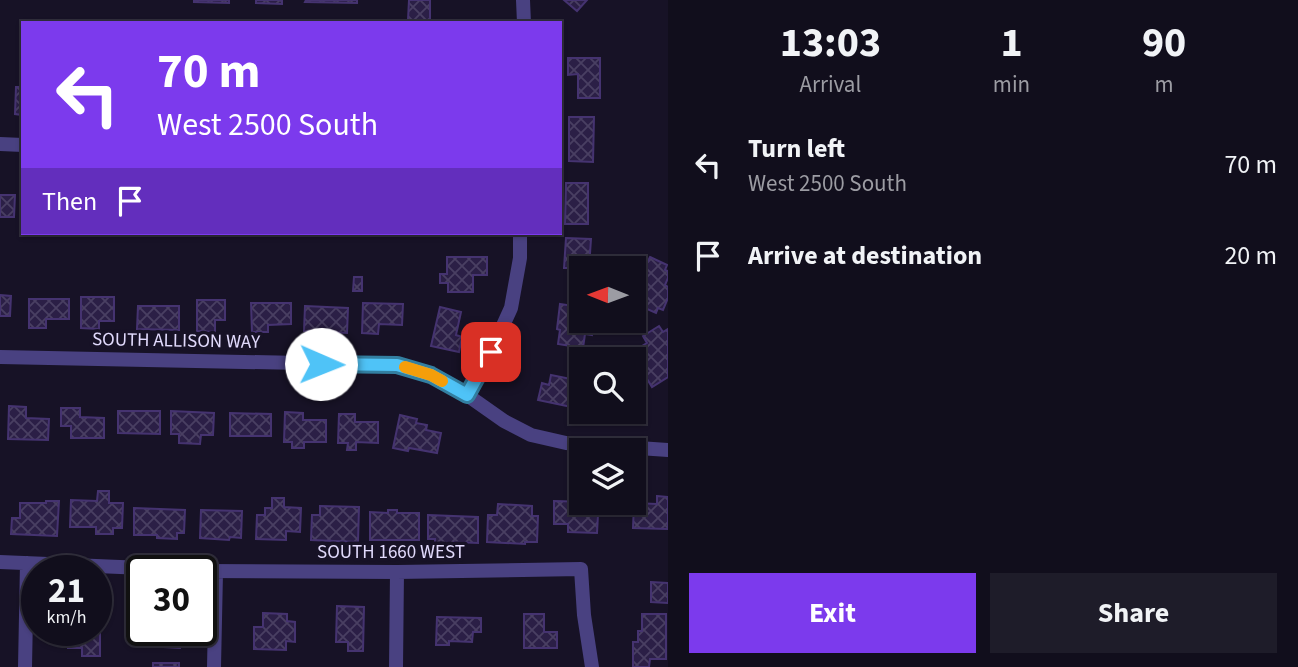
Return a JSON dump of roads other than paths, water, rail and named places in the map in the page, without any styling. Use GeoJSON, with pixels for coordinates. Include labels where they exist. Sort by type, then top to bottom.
{"type":"FeatureCollection","features":[{"type":"Feature","properties":{"kind":"street"},"geometry":{"type":"LineString","coordinates":[[523,0],[524,21]]}},
{"type":"Feature","properties":{"kind":"street"},"geometry":{"type":"LineString","coordinates":[[0,144],[21,145]]}},
{"type":"Feature","properties":{"kind":"street"},"geometry":{"type":"LineString","coordinates":[[467,395],[511,308],[520,258],[520,235]]}},
{"type":"Feature","properties":{"kind":"street","name":"SOUTH ALLISON WAY"},"geometry":{"type":"LineString","coordinates":[[0,357],[397,365],[431,375],[531,435],[566,443],[668,450]]}},
{"type":"Feature","properties":{"kind":"street"},"geometry":{"type":"LineString","coordinates":[[0,562],[21,563]]}},
{"type":"Feature","properties":{"kind":"street","name":"SOUTH 1660 WEST"},"geometry":{"type":"LineString","coordinates":[[217,571],[581,569],[583,615],[592,667]]}},
{"type":"Feature","properties":{"kind":"street"},"geometry":{"type":"LineString","coordinates":[[396,667],[397,572]]}},
{"type":"Feature","properties":{"kind":"street"},"geometry":{"type":"LineString","coordinates":[[25,646],[25,667]]}},
{"type":"Feature","properties":{"kind":"street"},"geometry":{"type":"LineString","coordinates":[[213,646],[214,667]]}}]}
